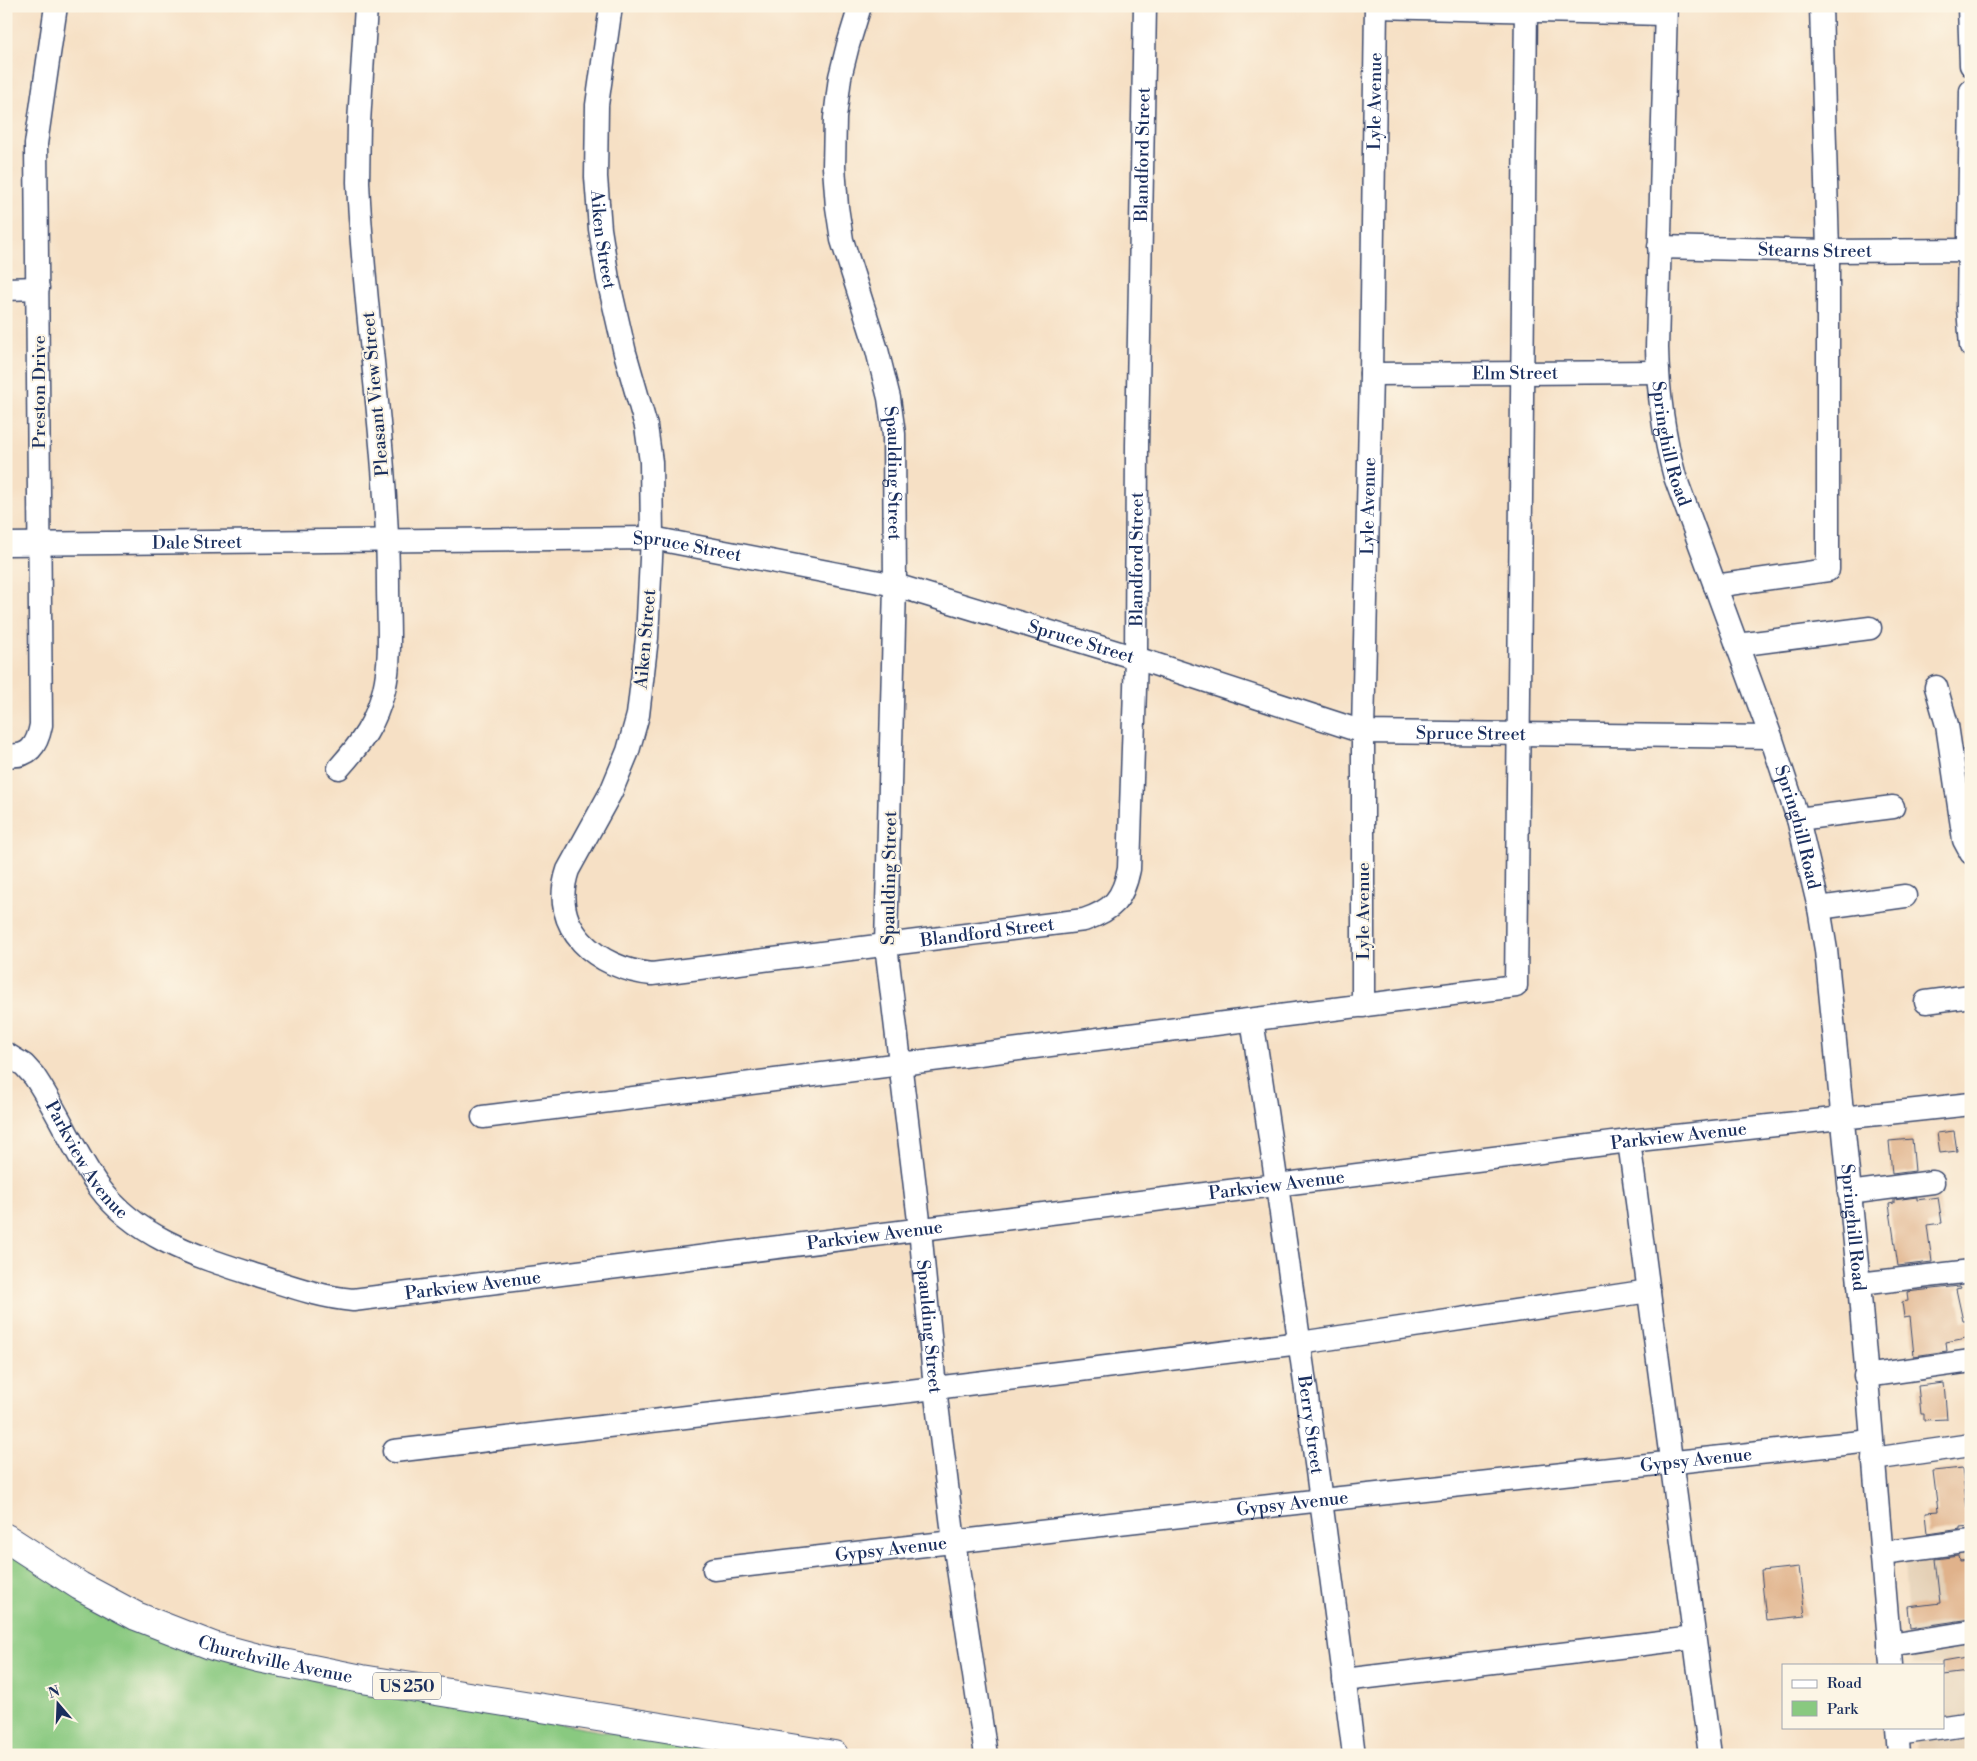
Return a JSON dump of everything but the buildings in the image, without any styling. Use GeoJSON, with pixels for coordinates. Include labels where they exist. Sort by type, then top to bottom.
{"type":"FeatureCollection","features":[{"type":"Feature","properties":{"kind":"main road","name":"Churchville Avenue"},"geometry":{"type":"LineString","coordinates":[[6,1538],[80,1586],[136,1616],[184,1636],[240,1653],[347,1677],[834,1755]]}},
{"type":"Feature","properties":{"kind":"street","name":"Preston Drive"},"geometry":{"type":"LineString","coordinates":[[6,756],[19,756],[29,751],[36,743],[41,725],[36,144],[56,6]]}},
{"type":"Feature","properties":{"kind":"street","name":"Pleasant View Street"},"geometry":{"type":"LineString","coordinates":[[339,768],[363,741],[368,731],[384,689],[388,664],[388,541],[358,182],[359,123],[366,6]]}},
{"type":"Feature","properties":{"kind":"street","name":"Aiken Street"},"geometry":{"type":"LineString","coordinates":[[612,6],[597,112],[595,146],[598,208],[614,309],[648,440],[652,476],[652,538],[647,638],[638,715],[628,751],[617,779],[567,874],[564,884],[564,904],[573,930],[588,949],[606,961],[630,970],[652,974],[886,945]]}},
{"type":"Feature","properties":{"kind":"street","name":"Spaulding Street"},"geometry":{"type":"LineString","coordinates":[[860,6],[846,53],[837,102],[834,183],[839,223],[846,255],[877,350],[892,413],[894,434],[895,585],[886,945],[920,1230],[935,1388],[954,1542],[986,1755]]}},
{"type":"Feature","properties":{"kind":"street","name":"Blandford Street"},"geometry":{"type":"LineString","coordinates":[[886,945],[1084,920],[1100,914],[1112,906],[1118,899],[1126,882],[1129,869],[1136,658],[1137,446],[1145,6]]}},
{"type":"Feature","properties":{"kind":"street"},"geometry":{"type":"LineString","coordinates":[[1715,586],[1828,570],[1828,251],[1821,6]]}},
{"type":"Feature","properties":{"kind":"street"},"geometry":{"type":"LineString","coordinates":[[1969,6],[1971,65]]}},
{"type":"Feature","properties":{"kind":"street"},"geometry":{"type":"LineString","coordinates":[[1376,7],[1665,10]]}},
{"type":"Feature","properties":{"kind":"street","name":"Lyle Avenue"},"geometry":{"type":"LineString","coordinates":[[1363,1006],[1362,732],[1371,374],[1376,7]]}},
{"type":"Feature","properties":{"kind":"street"},"geometry":{"type":"LineString","coordinates":[[483,1117],[1516,986],[1517,735],[1526,8]]}},
{"type":"Feature","properties":{"kind":"street","name":"Springhill Road"},"geometry":{"type":"LineString","coordinates":[[1665,10],[1659,247],[1658,372],[1660,405],[1667,445],[1676,477],[1771,737],[1798,819],[1819,908],[1826,950],[1859,1284],[1865,1376],[1890,1655]]}},
{"type":"Feature","properties":{"kind":"street"},"geometry":{"type":"LineString","coordinates":[[1971,91],[1968,308],[1971,346]]}},
{"type":"Feature","properties":{"kind":"street","name":"Stearns Street"},"geometry":{"type":"LineString","coordinates":[[1659,247],[1828,251],[1970,250]]}},
{"type":"Feature","properties":{"kind":"street"},"geometry":{"type":"LineString","coordinates":[[6,289],[38,288]]}},
{"type":"Feature","properties":{"kind":"street","name":"Elm Street"},"geometry":{"type":"LineString","coordinates":[[1371,374],[1658,372]]}},
{"type":"Feature","properties":{"kind":"street","name":"Spruce Street"},"geometry":{"type":"LineString","coordinates":[[388,541],[652,538],[895,585],[1136,658],[1362,732],[1771,737]]}},
{"type":"Feature","properties":{"kind":"street","name":"Dale Street"},"geometry":{"type":"LineString","coordinates":[[6,544],[388,541]]}},
{"type":"Feature","properties":{"kind":"street"},"geometry":{"type":"LineString","coordinates":[[1736,645],[1870,628]]}},
{"type":"Feature","properties":{"kind":"street"},"geometry":{"type":"LineString","coordinates":[[1936,687],[1947,725],[1964,840],[1971,853]]}},
{"type":"Feature","properties":{"kind":"street"},"geometry":{"type":"LineString","coordinates":[[1798,819],[1894,807]]}},
{"type":"Feature","properties":{"kind":"street"},"geometry":{"type":"LineString","coordinates":[[1819,908],[1905,896]]}},
{"type":"Feature","properties":{"kind":"street"},"geometry":{"type":"LineString","coordinates":[[1926,1002],[1971,996]]}},
{"type":"Feature","properties":{"kind":"street","name":"Berry Street"},"geometry":{"type":"LineString","coordinates":[[1252,1020],[1278,1184],[1322,1500],[1354,1755]]}},
{"type":"Feature","properties":{"kind":"street","name":"Parkview Avenue"},"geometry":{"type":"LineString","coordinates":[[6,1054],[24,1065],[34,1076],[100,1188],[138,1224],[162,1240],[192,1253],[306,1291],[331,1298],[353,1300],[1629,1141],[1971,1104]]}},
{"type":"Feature","properties":{"kind":"street"},"geometry":{"type":"LineString","coordinates":[[1629,1141],[1710,1755]]}},
{"type":"Feature","properties":{"kind":"street"},"geometry":{"type":"LineString","coordinates":[[1849,1193],[1933,1182]]}},
{"type":"Feature","properties":{"kind":"street"},"geometry":{"type":"LineString","coordinates":[[1859,1284],[1971,1271]]}},
{"type":"Feature","properties":{"kind":"street"},"geometry":{"type":"LineString","coordinates":[[394,1451],[1300,1343],[1649,1291]]}},
{"type":"Feature","properties":{"kind":"street"},"geometry":{"type":"LineString","coordinates":[[1865,1376],[1971,1361]]}},
{"type":"Feature","properties":{"kind":"street","name":"Gypsy Avenue"},"geometry":{"type":"LineString","coordinates":[[714,1569],[1671,1462],[1971,1445]]}},
{"type":"Feature","properties":{"kind":"street"},"geometry":{"type":"LineString","coordinates":[[1882,1553],[1971,1541]]}},
{"type":"Feature","properties":{"kind":"street"},"geometry":{"type":"LineString","coordinates":[[1890,1655],[1971,1632]]}},
{"type":"Feature","properties":{"kind":"street"},"geometry":{"type":"LineString","coordinates":[[1344,1680],[1694,1638]]}},
{"type":"Feature","properties":{"kind":"street"},"geometry":{"type":"LineString","coordinates":[[1898,1739],[1971,1723]]}},
{"type":"Feature","properties":{"kind":"shaded area"},"geometry":{"type":"Polygon","coordinates":[[[1971,1538],[1971,1755],[1918,1755],[1916,1728],[1944,1728],[1944,1664],[1911,1664],[1903,1548],[1971,1538]]]}},
{"type":"Feature","properties":{"kind":"green space"},"geometry":{"type":"Polygon","coordinates":[[[6,1550],[323,1683],[739,1755],[6,1755],[6,1550]]]}}]}
